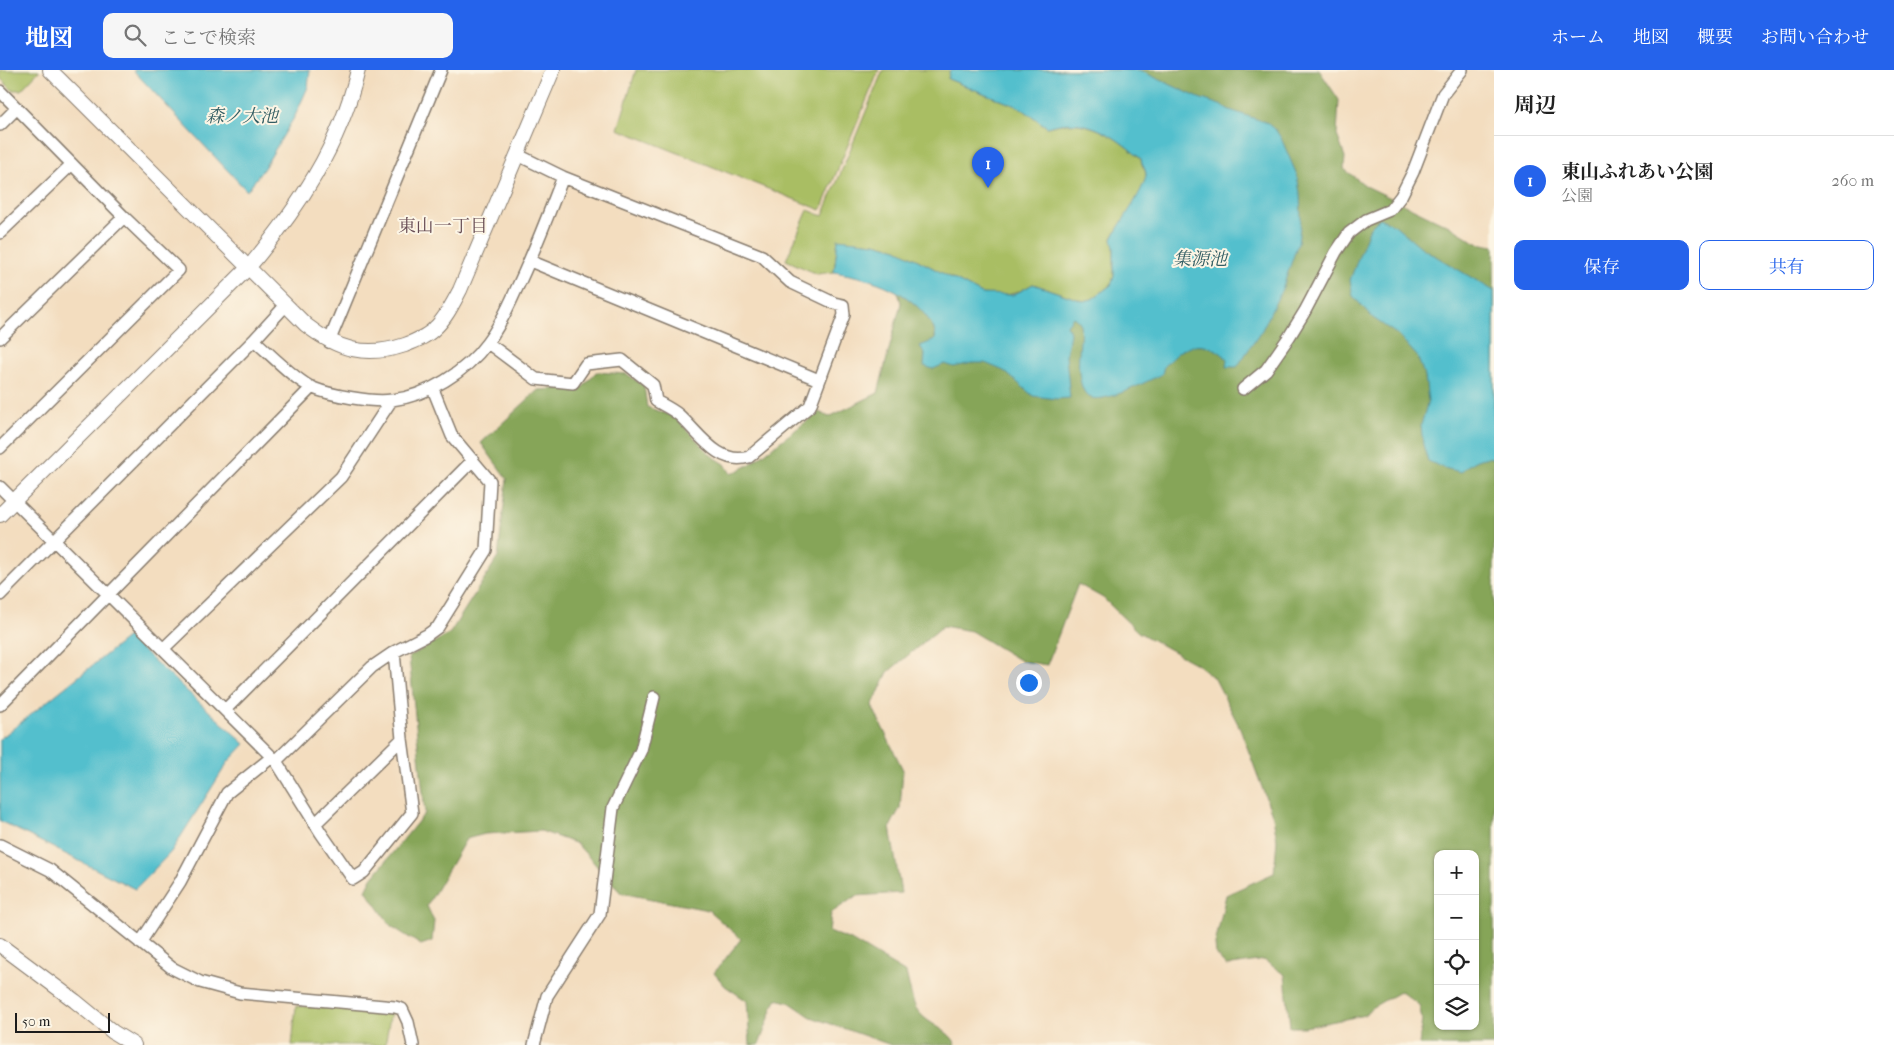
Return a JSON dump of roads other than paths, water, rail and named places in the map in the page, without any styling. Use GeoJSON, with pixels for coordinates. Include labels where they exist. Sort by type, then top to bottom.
{"type":"FeatureCollection","features":[{"type":"Feature","properties":{"kind":"street"},"geometry":{"type":"LineString","coordinates":[[50,70],[306,325],[329,342],[348,349],[377,352],[410,343],[435,329],[446,315],[460,290],[553,70]]}},
{"type":"Feature","properties":{"kind":"street"},"geometry":{"type":"LineString","coordinates":[[0,515],[248,268],[295,209],[314,179],[343,115],[358,70]]}},
{"type":"Feature","properties":{"kind":"street"},"geometry":{"type":"LineString","coordinates":[[329,342],[441,70]]}},
{"type":"Feature","properties":{"kind":"street"},"geometry":{"type":"LineString","coordinates":[[1242,389],[1266,370],[1289,337],[1336,252],[1349,233],[1366,220],[1390,210],[1401,196],[1414,172],[1443,94],[1462,70]]}},
{"type":"Feature","properties":{"kind":"street"},"geometry":{"type":"LineString","coordinates":[[0,91],[179,270],[0,448]]}},
{"type":"Feature","properties":{"kind":"street"},"geometry":{"type":"LineString","coordinates":[[0,125],[17,108]]}},
{"type":"Feature","properties":{"kind":"street"},"geometry":{"type":"LineString","coordinates":[[488,343],[536,379],[573,382],[586,364],[622,360],[653,384],[656,401],[677,413],[708,447],[739,460],[748,457],[810,406],[844,315],[843,305],[834,303],[790,282],[762,256],[563,177],[518,155]]}},
{"type":"Feature","properties":{"kind":"street"},"geometry":{"type":"LineString","coordinates":[[0,233],[72,164]]}},
{"type":"Feature","properties":{"kind":"street"},"geometry":{"type":"LineString","coordinates":[[254,340],[287,369],[312,387],[341,395],[391,401],[433,389],[473,360],[488,343],[505,314],[530,261],[563,177]]}},
{"type":"Feature","properties":{"kind":"street"},"geometry":{"type":"LineString","coordinates":[[0,338],[124,217]]}},
{"type":"Feature","properties":{"kind":"street"},"geometry":{"type":"LineString","coordinates":[[530,261],[820,380]]}},
{"type":"Feature","properties":{"kind":"street"},"geometry":{"type":"LineString","coordinates":[[0,595],[254,340],[286,304]]}},
{"type":"Feature","properties":{"kind":"street"},"geometry":{"type":"LineString","coordinates":[[0,705],[312,387]]}},
{"type":"Feature","properties":{"kind":"street"},"geometry":{"type":"LineString","coordinates":[[140,943],[180,882],[227,794],[274,759],[372,667],[438,627],[486,550],[490,481],[452,436],[433,389]]}},
{"type":"Feature","properties":{"kind":"street"},"geometry":{"type":"LineString","coordinates":[[163,649],[341,476],[391,401]]}},
{"type":"Feature","properties":{"kind":"street"},"geometry":{"type":"LineString","coordinates":[[225,710],[473,460]]}},
{"type":"Feature","properties":{"kind":"street"},"geometry":{"type":"LineString","coordinates":[[0,487],[274,759],[353,879],[364,872],[412,813],[402,739],[394,652]]}},
{"type":"Feature","properties":{"kind":"street"},"geometry":{"type":"LineString","coordinates":[[534,1045],[547,996],[600,914],[614,808],[641,750],[654,697]]}},
{"type":"Feature","properties":{"kind":"street"},"geometry":{"type":"LineString","coordinates":[[315,824],[402,739]]}},
{"type":"Feature","properties":{"kind":"street"},"geometry":{"type":"LineString","coordinates":[[0,845],[50,870],[172,968],[200,982],[232,991],[402,1009],[408,1022],[413,1045]]}},
{"type":"Feature","properties":{"kind":"street"},"geometry":{"type":"LineString","coordinates":[[0,945],[113,1032],[134,1045]]}},
{"type":"Feature","properties":{"kind":"water","name":"森ノ大池"},"geometry":{"type":"Polygon","coordinates":[[[133,70],[310,70],[308,87],[295,116],[264,168],[247,191],[133,70]]]}},
{"type":"Feature","properties":{"kind":"water","name":"集源池"},"geometry":{"type":"Polygon","coordinates":[[[950,70],[1139,70],[1199,98],[1268,123],[1275,129],[1281,138],[1297,175],[1301,219],[1298,243],[1283,287],[1262,330],[1237,367],[1226,367],[1227,359],[1214,349],[1192,346],[1183,349],[1174,356],[1164,366],[1162,374],[1147,382],[1104,398],[1096,399],[1089,397],[1083,389],[1079,372],[1080,322],[1073,317],[1067,325],[1070,333],[1066,356],[1070,398],[1056,399],[1033,396],[1004,371],[985,363],[972,363],[954,367],[945,364],[933,369],[924,366],[925,354],[920,346],[935,340],[934,330],[930,321],[917,306],[896,291],[860,277],[834,272],[838,239],[875,243],[897,249],[982,294],[1013,295],[1033,284],[1083,301],[1092,299],[1111,285],[1114,276],[1114,248],[1112,239],[1138,196],[1146,173],[1141,159],[1120,142],[1098,129],[1074,123],[1047,127],[1021,108],[948,79],[950,70]]]}},
{"type":"Feature","properties":{"kind":"water"},"geometry":{"type":"Polygon","coordinates":[[[1379,218],[1395,225],[1422,248],[1494,291],[1494,458],[1476,461],[1468,465],[1461,472],[1444,468],[1428,461],[1423,445],[1421,425],[1428,401],[1425,377],[1417,356],[1398,335],[1373,318],[1353,296],[1350,280],[1370,227],[1379,218]]]}},
{"type":"Feature","properties":{"kind":"water"},"geometry":{"type":"Polygon","coordinates":[[[128,637],[245,744],[228,762],[171,852],[135,889],[0,821],[0,739],[128,637]]]}},
{"type":"Feature","properties":{"kind":"place","name":"東山ふれあい公園"},"geometry":{"type":"Point","coordinates":[988,188]}},
{"type":"Feature","properties":{"kind":"district","name":"東山一丁目"},"geometry":{"type":"Point","coordinates":[443,226]}}]}
